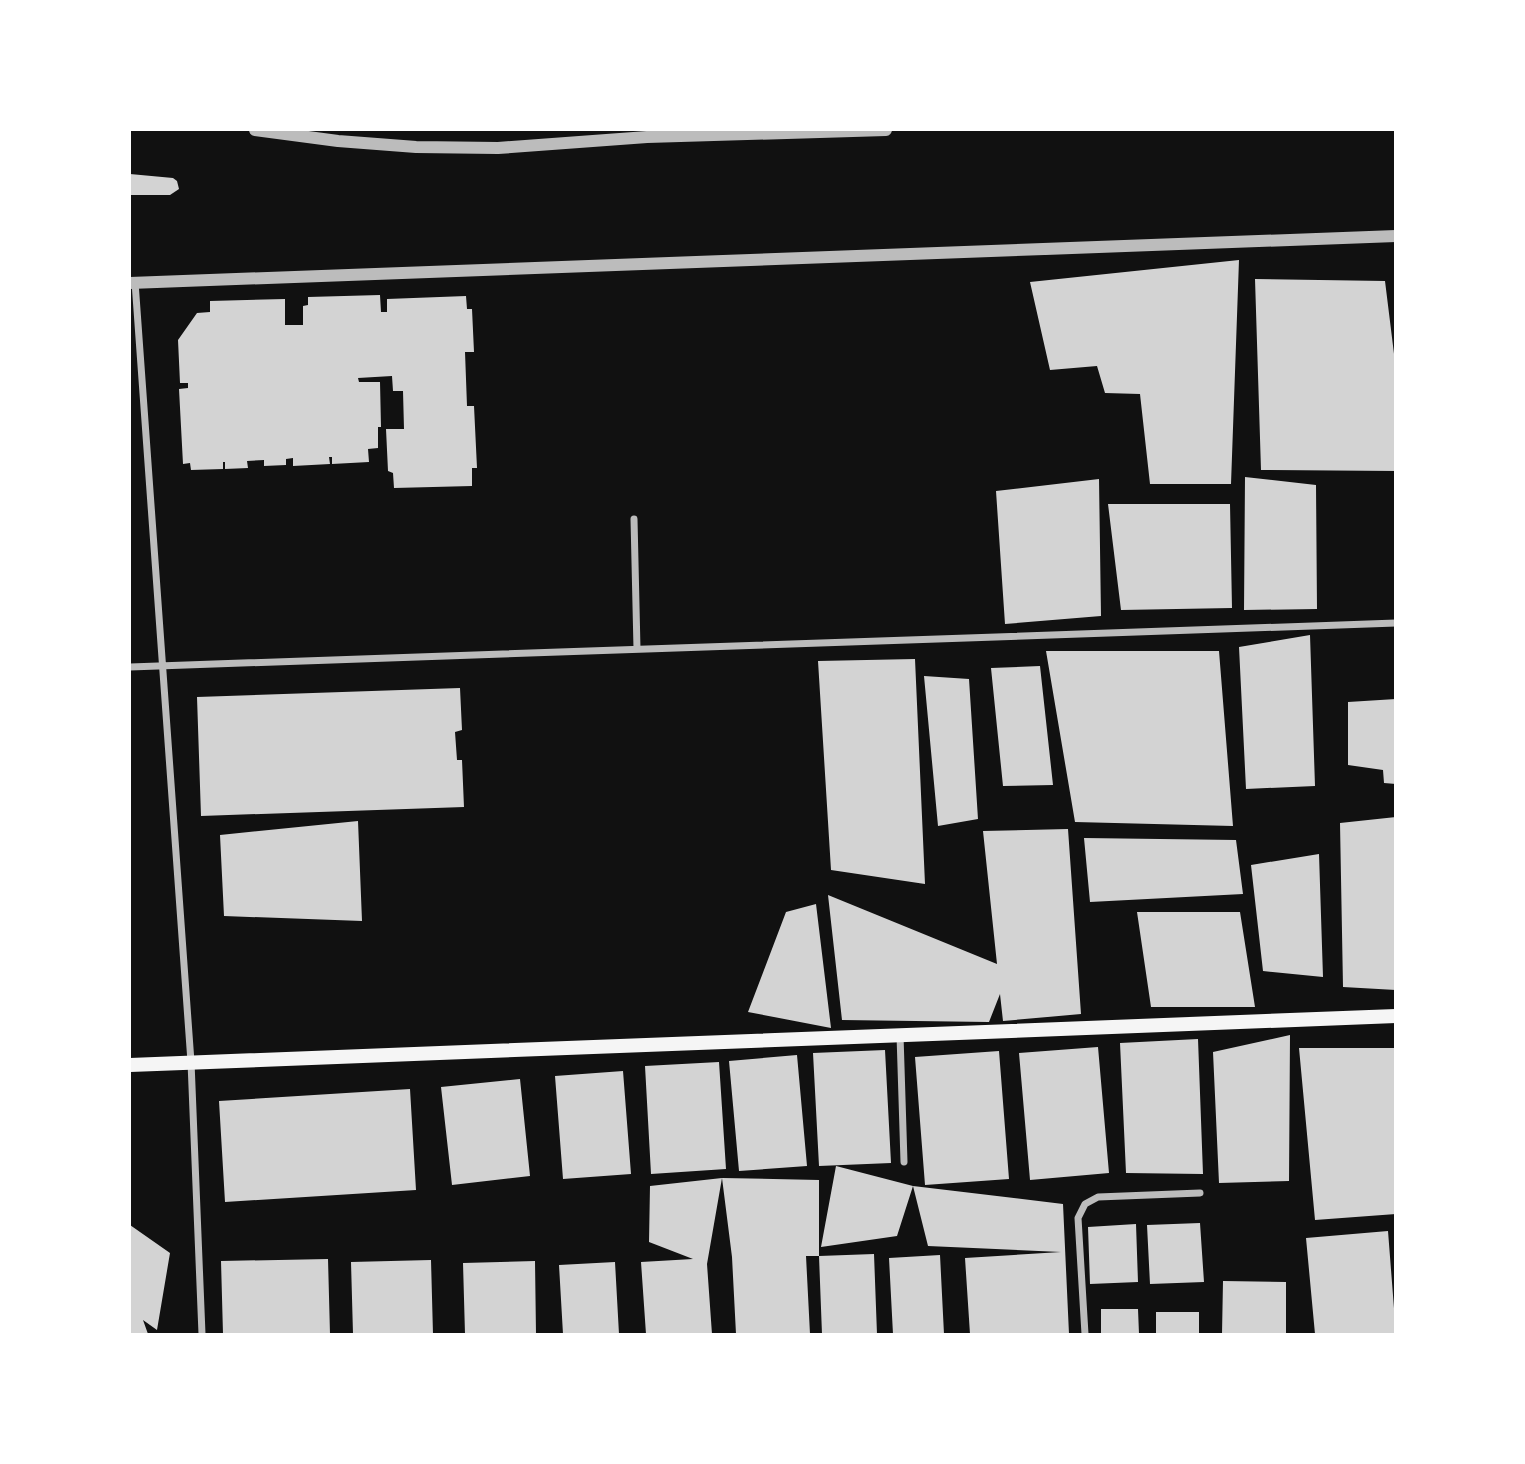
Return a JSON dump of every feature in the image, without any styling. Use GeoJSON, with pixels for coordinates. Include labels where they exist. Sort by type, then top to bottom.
{"type":"FeatureCollection","features":[{"type":"Feature","properties":{"kind":"main road"},"geometry":{"type":"LineString","coordinates":[[130,1065],[1395,1016]]}},
{"type":"Feature","properties":{"kind":"street"},"geometry":{"type":"LineString","coordinates":[[255,130],[416,147],[498,148],[647,137],[886,130]]}},
{"type":"Feature","properties":{"kind":"street"},"geometry":{"type":"LineString","coordinates":[[202,1335],[191,1062],[132,283],[1395,236]]}},
{"type":"Feature","properties":{"kind":"street"},"geometry":{"type":"LineString","coordinates":[[634,519],[638,649]]}},
{"type":"Feature","properties":{"kind":"street"},"geometry":{"type":"LineString","coordinates":[[130,667],[1395,623]]}},
{"type":"Feature","properties":{"kind":"street"},"geometry":{"type":"LineString","coordinates":[[900,1035],[904,1162]]}},
{"type":"Feature","properties":{"kind":"street"},"geometry":{"type":"LineString","coordinates":[[1085,1335],[1078,1217],[1085,1204],[1098,1197],[1199,1193]]}},
{"type":"Feature","properties":{"kind":"building"},"geometry":{"type":"Polygon","coordinates":[[[130,174],[173,178],[179,189],[170,195],[130,195],[130,174]]]}},
{"type":"Feature","properties":{"kind":"building"},"geometry":{"type":"Polygon","coordinates":[[[1239,260],[1231,484],[1150,484],[1140,394],[1105,393],[1097,366],[1050,370],[1030,282],[1239,260]]]}},
{"type":"Feature","properties":{"kind":"building"},"geometry":{"type":"Polygon","coordinates":[[[1255,279],[1385,281],[1396,370],[1396,471],[1261,470],[1255,279]]]}},
{"type":"Feature","properties":{"kind":"building"},"geometry":{"type":"Polygon","coordinates":[[[380,295],[381,312],[387,312],[387,299],[466,296],[467,309],[472,309],[474,352],[465,352],[467,406],[474,406],[477,468],[472,468],[472,486],[394,488],[393,473],[388,471],[386,429],[404,429],[403,391],[393,391],[392,376],[358,378],[359,382],[380,382],[381,427],[378,427],[378,448],[368,449],[369,462],[332,464],[332,457],[329,457],[330,464],[293,466],[293,458],[286,459],[286,465],[264,466],[264,460],[247,461],[248,468],[225,469],[223,462],[223,469],[191,470],[190,463],[183,464],[179,389],[188,388],[188,383],[180,383],[178,340],[197,313],[210,312],[210,301],[285,299],[285,325],[303,325],[303,306],[308,305],[308,297],[380,295]]]}},
{"type":"Feature","properties":{"kind":"building"},"geometry":{"type":"Polygon","coordinates":[[[1245,477],[1316,485],[1317,609],[1244,610],[1245,477]]]}},
{"type":"Feature","properties":{"kind":"building"},"geometry":{"type":"Polygon","coordinates":[[[1099,479],[1101,616],[1005,624],[996,491],[1099,479]]]}},
{"type":"Feature","properties":{"kind":"building"},"geometry":{"type":"Polygon","coordinates":[[[1108,504],[1230,504],[1232,608],[1121,610],[1108,504]]]}},
{"type":"Feature","properties":{"kind":"building"},"geometry":{"type":"Polygon","coordinates":[[[1310,635],[1315,786],[1246,789],[1239,647],[1310,635]]]}},
{"type":"Feature","properties":{"kind":"building"},"geometry":{"type":"Polygon","coordinates":[[[1046,651],[1219,651],[1233,826],[1075,822],[1046,651]]]}},
{"type":"Feature","properties":{"kind":"building"},"geometry":{"type":"Polygon","coordinates":[[[915,659],[925,884],[831,870],[818,661],[915,659]]]}},
{"type":"Feature","properties":{"kind":"building"},"geometry":{"type":"Polygon","coordinates":[[[1040,666],[1053,785],[1003,786],[991,668],[1040,666]]]}},
{"type":"Feature","properties":{"kind":"building"},"geometry":{"type":"Polygon","coordinates":[[[924,676],[969,679],[978,819],[938,826],[924,676]]]}},
{"type":"Feature","properties":{"kind":"building"},"geometry":{"type":"Polygon","coordinates":[[[460,688],[462,730],[455,732],[457,760],[462,760],[464,807],[201,816],[197,697],[460,688]]]}},
{"type":"Feature","properties":{"kind":"building"},"geometry":{"type":"Polygon","coordinates":[[[1396,699],[1396,784],[1384,783],[1383,770],[1348,765],[1348,702],[1396,699]]]}},
{"type":"Feature","properties":{"kind":"building"},"geometry":{"type":"Polygon","coordinates":[[[1396,817],[1396,990],[1343,987],[1340,823],[1396,817]]]}},
{"type":"Feature","properties":{"kind":"building"},"geometry":{"type":"Polygon","coordinates":[[[358,821],[362,921],[224,916],[220,835],[358,821]]]}},
{"type":"Feature","properties":{"kind":"building"},"geometry":{"type":"Polygon","coordinates":[[[1068,829],[1081,1014],[1003,1021],[1000,994],[989,1022],[842,1020],[828,895],[997,964],[983,831],[1068,829]]]}},
{"type":"Feature","properties":{"kind":"building"},"geometry":{"type":"Polygon","coordinates":[[[1084,838],[1236,840],[1243,894],[1090,902],[1084,838]]]}},
{"type":"Feature","properties":{"kind":"building"},"geometry":{"type":"Polygon","coordinates":[[[1319,854],[1323,977],[1263,971],[1251,865],[1319,854]]]}},
{"type":"Feature","properties":{"kind":"building"},"geometry":{"type":"Polygon","coordinates":[[[816,904],[831,1028],[748,1012],[786,912],[816,904]]]}},
{"type":"Feature","properties":{"kind":"building"},"geometry":{"type":"Polygon","coordinates":[[[1137,912],[1240,912],[1255,1007],[1151,1007],[1137,912]]]}},
{"type":"Feature","properties":{"kind":"building"},"geometry":{"type":"Polygon","coordinates":[[[1290,1035],[1289,1181],[1219,1183],[1213,1052],[1290,1035]]]}},
{"type":"Feature","properties":{"kind":"building"},"geometry":{"type":"Polygon","coordinates":[[[1198,1039],[1203,1174],[1126,1173],[1120,1043],[1198,1039]]]}},
{"type":"Feature","properties":{"kind":"building"},"geometry":{"type":"Polygon","coordinates":[[[1098,1047],[1109,1173],[1030,1180],[1019,1053],[1098,1047]]]}},
{"type":"Feature","properties":{"kind":"building"},"geometry":{"type":"Polygon","coordinates":[[[1299,1048],[1396,1048],[1396,1214],[1315,1220],[1299,1048]]]}},
{"type":"Feature","properties":{"kind":"building"},"geometry":{"type":"Polygon","coordinates":[[[885,1050],[891,1163],[819,1166],[813,1053],[885,1050]]]}},
{"type":"Feature","properties":{"kind":"building"},"geometry":{"type":"Polygon","coordinates":[[[999,1051],[1009,1179],[925,1185],[915,1057],[999,1051]]]}},
{"type":"Feature","properties":{"kind":"building"},"geometry":{"type":"Polygon","coordinates":[[[797,1055],[807,1166],[739,1171],[729,1061],[797,1055]]]}},
{"type":"Feature","properties":{"kind":"building"},"geometry":{"type":"Polygon","coordinates":[[[719,1062],[726,1169],[651,1174],[645,1066],[719,1062]]]}},
{"type":"Feature","properties":{"kind":"building"},"geometry":{"type":"Polygon","coordinates":[[[623,1071],[631,1174],[563,1179],[555,1076],[623,1071]]]}},
{"type":"Feature","properties":{"kind":"building"},"geometry":{"type":"Polygon","coordinates":[[[520,1079],[530,1176],[452,1185],[441,1087],[520,1079]]]}},
{"type":"Feature","properties":{"kind":"building"},"geometry":{"type":"Polygon","coordinates":[[[410,1089],[416,1190],[225,1202],[219,1101],[410,1089]]]}},
{"type":"Feature","properties":{"kind":"building"},"geometry":{"type":"Polygon","coordinates":[[[836,1166],[913,1186],[897,1236],[821,1247],[836,1166]]]}},
{"type":"Feature","properties":{"kind":"building"},"geometry":{"type":"Polygon","coordinates":[[[722,1178],[707,1264],[712,1334],[646,1334],[641,1262],[693,1259],[649,1242],[650,1186],[722,1178]]]}},
{"type":"Feature","properties":{"kind":"building"},"geometry":{"type":"Polygon","coordinates":[[[722,1178],[819,1180],[819,1256],[806,1256],[810,1334],[736,1334],[732,1257],[722,1178]]]}},
{"type":"Feature","properties":{"kind":"building"},"geometry":{"type":"Polygon","coordinates":[[[913,1186],[1063,1204],[1069,1334],[970,1334],[965,1258],[1061,1252],[928,1246],[913,1186]]]}},
{"type":"Feature","properties":{"kind":"building"},"geometry":{"type":"Polygon","coordinates":[[[1200,1223],[1204,1282],[1150,1284],[1147,1225],[1200,1223]]]}},
{"type":"Feature","properties":{"kind":"building"},"geometry":{"type":"Polygon","coordinates":[[[1136,1224],[1138,1282],[1090,1284],[1088,1227],[1136,1224]]]}},
{"type":"Feature","properties":{"kind":"building"},"geometry":{"type":"Polygon","coordinates":[[[130,1225],[170,1253],[157,1330],[143,1320],[148,1334],[130,1334],[130,1225]]]}},
{"type":"Feature","properties":{"kind":"building"},"geometry":{"type":"Polygon","coordinates":[[[1388,1231],[1396,1334],[1315,1334],[1306,1238],[1388,1231]]]}},
{"type":"Feature","properties":{"kind":"building"},"geometry":{"type":"Polygon","coordinates":[[[874,1254],[877,1334],[822,1334],[819,1256],[874,1254]]]}},
{"type":"Feature","properties":{"kind":"building"},"geometry":{"type":"Polygon","coordinates":[[[940,1255],[944,1334],[893,1334],[889,1258],[940,1255]]]}},
{"type":"Feature","properties":{"kind":"building"},"geometry":{"type":"Polygon","coordinates":[[[328,1259],[330,1334],[223,1334],[221,1261],[328,1259]]]}},
{"type":"Feature","properties":{"kind":"building"},"geometry":{"type":"Polygon","coordinates":[[[431,1260],[433,1334],[353,1334],[351,1262],[431,1260]]]}},
{"type":"Feature","properties":{"kind":"building"},"geometry":{"type":"Polygon","coordinates":[[[535,1261],[536,1334],[465,1334],[463,1263],[535,1261]]]}},
{"type":"Feature","properties":{"kind":"building"},"geometry":{"type":"Polygon","coordinates":[[[615,1262],[619,1334],[563,1334],[559,1265],[615,1262]]]}},
{"type":"Feature","properties":{"kind":"building"},"geometry":{"type":"Polygon","coordinates":[[[1223,1281],[1286,1282],[1286,1334],[1222,1334],[1223,1281]]]}},
{"type":"Feature","properties":{"kind":"building"},"geometry":{"type":"Polygon","coordinates":[[[1101,1309],[1138,1309],[1139,1334],[1101,1334],[1101,1309]]]}},
{"type":"Feature","properties":{"kind":"building"},"geometry":{"type":"Polygon","coordinates":[[[1156,1312],[1199,1312],[1199,1334],[1156,1334],[1156,1312]]]}}]}
